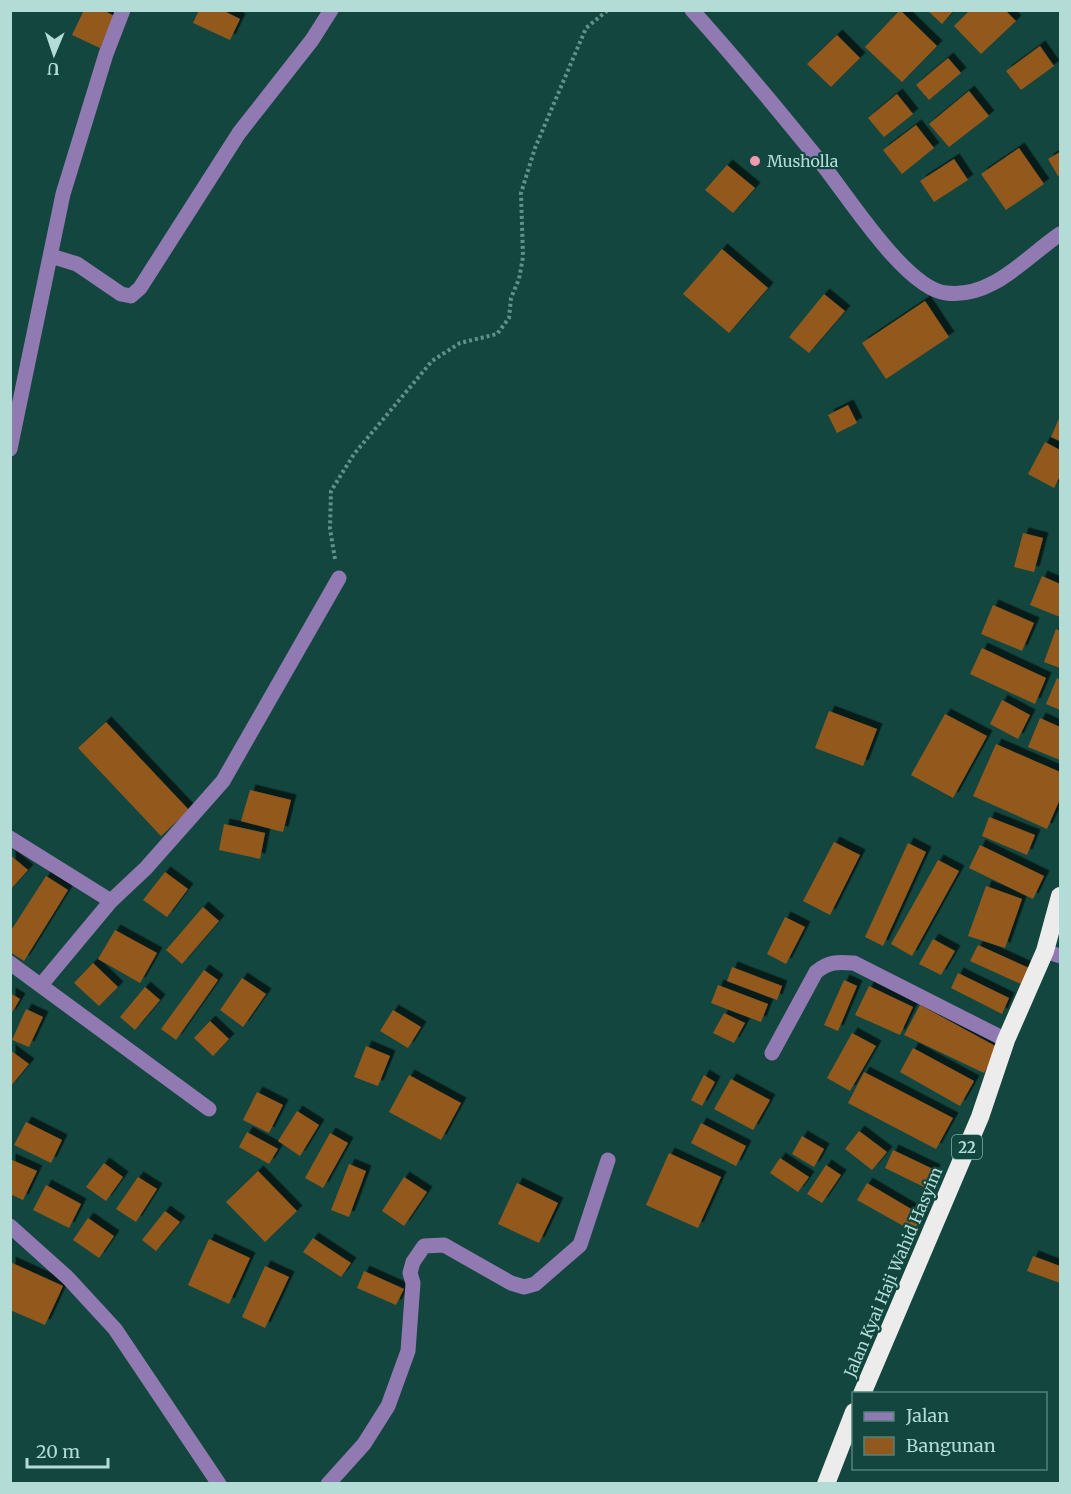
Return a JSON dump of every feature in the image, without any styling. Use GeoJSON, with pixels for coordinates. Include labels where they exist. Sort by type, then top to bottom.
{"type":"FeatureCollection","features":[{"type":"Feature","properties":{"kind":"highway","name":"Jalan Kyai Haji Wahid Hasyim"},"geometry":{"type":"LineString","coordinates":[[863,1392],[980,1117],[1006,1040],[1053,954],[1060,896]]}},
{"type":"Feature","properties":{"kind":"highway"},"geometry":{"type":"LineString","coordinates":[[826,1484],[852,1417]]}},
{"type":"Feature","properties":{"kind":"street"},"geometry":{"type":"LineString","coordinates":[[10,449],[63,194],[106,54],[123,10]]}},
{"type":"Feature","properties":{"kind":"street"},"geometry":{"type":"LineString","coordinates":[[51,256],[77,264],[121,294],[131,296],[140,288],[239,133],[331,10]]}},
{"type":"Feature","properties":{"kind":"street"},"geometry":{"type":"LineString","coordinates":[[692,10],[824,166],[869,228],[920,280],[932,289],[955,293],[988,286],[1060,234]]}},
{"type":"Feature","properties":{"kind":"street"},"geometry":{"type":"LineString","coordinates":[[40,985],[111,901],[146,868],[223,781],[339,578]]}},
{"type":"Feature","properties":{"kind":"street"},"geometry":{"type":"LineString","coordinates":[[10,838],[111,901]]}},
{"type":"Feature","properties":{"kind":"street"},"geometry":{"type":"LineString","coordinates":[[772,1053],[816,972],[826,963],[837,962],[854,963],[1006,1040]]}},
{"type":"Feature","properties":{"kind":"street"},"geometry":{"type":"LineString","coordinates":[[10,963],[208,1109]]}},
{"type":"Feature","properties":{"kind":"street"},"geometry":{"type":"LineString","coordinates":[[328,1484],[364,1444],[388,1406],[408,1351],[413,1283],[410,1273],[424,1246],[444,1245],[511,1283],[524,1287],[536,1284],[580,1245],[608,1160]]}},
{"type":"Feature","properties":{"kind":"street"},"geometry":{"type":"LineString","coordinates":[[10,1226],[68,1278],[115,1329],[219,1484]]}},
{"type":"Feature","properties":{"kind":"path"},"geometry":{"type":"LineString","coordinates":[[339,578],[330,529],[331,491],[354,454],[432,361],[460,343],[497,334],[509,318],[511,298],[519,279],[523,257],[521,193],[535,148],[586,28],[608,10]]}},
{"type":"Feature","properties":{"kind":"building"},"geometry":{"type":"Polygon","coordinates":[[[84,10],[103,10],[114,16],[100,48],[72,35],[84,10]]]}},
{"type":"Feature","properties":{"kind":"building"},"geometry":{"type":"Polygon","coordinates":[[[199,10],[222,10],[240,19],[230,40],[193,23],[199,10]]]}},
{"type":"Feature","properties":{"kind":"building"},"geometry":{"type":"Polygon","coordinates":[[[900,10],[937,46],[902,82],[865,47],[900,10]]]}},
{"type":"Feature","properties":{"kind":"building"},"geometry":{"type":"Polygon","coordinates":[[[927,10],[954,10],[942,24],[927,10]]]}},
{"type":"Feature","properties":{"kind":"building"},"geometry":{"type":"Polygon","coordinates":[[[970,10],[1005,10],[1016,21],[981,54],[954,26],[970,10]]]}},
{"type":"Feature","properties":{"kind":"building"},"geometry":{"type":"Polygon","coordinates":[[[837,35],[860,58],[831,87],[807,64],[837,35]]]}},
{"type":"Feature","properties":{"kind":"building"},"geometry":{"type":"Polygon","coordinates":[[[1040,46],[1054,66],[1021,90],[1006,71],[1040,46]]]}},
{"type":"Feature","properties":{"kind":"building"},"geometry":{"type":"Polygon","coordinates":[[[948,58],[961,73],[929,100],[916,85],[948,58]]]}},
{"type":"Feature","properties":{"kind":"building"},"geometry":{"type":"Polygon","coordinates":[[[969,91],[989,116],[949,147],[929,124],[969,91]]]}},
{"type":"Feature","properties":{"kind":"building"},"geometry":{"type":"Polygon","coordinates":[[[897,94],[913,114],[884,137],[868,118],[897,94]]]}},
{"type":"Feature","properties":{"kind":"building"},"geometry":{"type":"Polygon","coordinates":[[[916,125],[934,148],[902,174],[883,150],[916,125]]]}},
{"type":"Feature","properties":{"kind":"building"},"geometry":{"type":"Polygon","coordinates":[[[1019,148],[1044,184],[1006,210],[981,174],[1019,148]]]}},
{"type":"Feature","properties":{"kind":"building"},"geometry":{"type":"Polygon","coordinates":[[[1060,152],[1060,175],[1058,176],[1048,159],[1060,152]]]}},
{"type":"Feature","properties":{"kind":"building"},"geometry":{"type":"Polygon","coordinates":[[[954,159],[968,180],[934,202],[920,181],[954,159]]]}},
{"type":"Feature","properties":{"kind":"building"},"geometry":{"type":"Polygon","coordinates":[[[727,165],[755,188],[733,213],[705,190],[727,165]]]}},
{"type":"Feature","properties":{"kind":"building"},"geometry":{"type":"Polygon","coordinates":[[[722,249],[768,288],[729,333],[683,294],[722,249]]]}},
{"type":"Feature","properties":{"kind":"building"},"geometry":{"type":"Polygon","coordinates":[[[824,294],[845,311],[809,353],[789,337],[824,294]]]}},
{"type":"Feature","properties":{"kind":"building"},"geometry":{"type":"Polygon","coordinates":[[[925,301],[949,337],[886,379],[862,343],[925,301]]]}},
{"type":"Feature","properties":{"kind":"building"},"geometry":{"type":"Polygon","coordinates":[[[848,405],[857,423],[837,433],[828,415],[848,405]]]}},
{"type":"Feature","properties":{"kind":"building"},"geometry":{"type":"Polygon","coordinates":[[[1060,416],[1060,441],[1051,437],[1060,416]]]}},
{"type":"Feature","properties":{"kind":"building"},"geometry":{"type":"Polygon","coordinates":[[[1045,442],[1060,450],[1060,476],[1054,488],[1028,474],[1045,442]]]}},
{"type":"Feature","properties":{"kind":"building"},"geometry":{"type":"Polygon","coordinates":[[[1023,533],[1043,538],[1034,572],[1014,567],[1023,533]]]}},
{"type":"Feature","properties":{"kind":"building"},"geometry":{"type":"Polygon","coordinates":[[[1042,576],[1060,584],[1060,617],[1030,605],[1042,576]]]}},
{"type":"Feature","properties":{"kind":"building"},"geometry":{"type":"Polygon","coordinates":[[[993,605],[1034,623],[1022,651],[981,634],[993,605]]]}},
{"type":"Feature","properties":{"kind":"building"},"geometry":{"type":"Polygon","coordinates":[[[1056,629],[1060,631],[1060,668],[1044,662],[1056,629]]]}},
{"type":"Feature","properties":{"kind":"building"},"geometry":{"type":"Polygon","coordinates":[[[982,648],[1046,678],[1035,704],[970,674],[982,648]]]}},
{"type":"Feature","properties":{"kind":"building"},"geometry":{"type":"Polygon","coordinates":[[[1057,678],[1060,680],[1060,710],[1046,704],[1057,678]]]}},
{"type":"Feature","properties":{"kind":"building"},"geometry":{"type":"Polygon","coordinates":[[[1002,700],[1030,715],[1018,739],[990,724],[1002,700]]]}},
{"type":"Feature","properties":{"kind":"building"},"geometry":{"type":"Polygon","coordinates":[[[829,711],[877,729],[863,766],[815,748],[829,711]]]}},
{"type":"Feature","properties":{"kind":"building"},"geometry":{"type":"Polygon","coordinates":[[[945,714],[987,736],[953,798],[911,775],[945,714]]]}},
{"type":"Feature","properties":{"kind":"building"},"geometry":{"type":"Polygon","coordinates":[[[1040,718],[1060,727],[1060,760],[1028,747],[1040,718]]]}},
{"type":"Feature","properties":{"kind":"building"},"geometry":{"type":"Polygon","coordinates":[[[106,722],[189,810],[161,836],[78,748],[106,722]]]}},
{"type":"Feature","properties":{"kind":"building"},"geometry":{"type":"Polygon","coordinates":[[[996,744],[1060,772],[1060,799],[1047,829],[973,796],[996,744]]]}},
{"type":"Feature","properties":{"kind":"building"},"geometry":{"type":"Polygon","coordinates":[[[250,790],[291,800],[283,832],[241,821],[250,790]]]}},
{"type":"Feature","properties":{"kind":"building"},"geometry":{"type":"Polygon","coordinates":[[[989,817],[1035,835],[1027,855],[982,836],[989,817]]]}},
{"type":"Feature","properties":{"kind":"building"},"geometry":{"type":"Polygon","coordinates":[[[224,824],[265,833],[260,859],[219,850],[224,824]]]}},
{"type":"Feature","properties":{"kind":"building"},"geometry":{"type":"Polygon","coordinates":[[[834,842],[860,855],[830,915],[803,901],[834,842]]]}},
{"type":"Feature","properties":{"kind":"building"},"geometry":{"type":"Polygon","coordinates":[[[908,843],[926,852],[883,946],[865,937],[908,843]]]}},
{"type":"Feature","properties":{"kind":"building"},"geometry":{"type":"Polygon","coordinates":[[[980,845],[1044,876],[1033,899],[969,868],[980,845]]]}},
{"type":"Feature","properties":{"kind":"building"},"geometry":{"type":"Polygon","coordinates":[[[10,855],[28,870],[10,890],[10,855]]]}},
{"type":"Feature","properties":{"kind":"building"},"geometry":{"type":"Polygon","coordinates":[[[938,860],[959,871],[912,956],[891,944],[938,860]]]}},
{"type":"Feature","properties":{"kind":"building"},"geometry":{"type":"Polygon","coordinates":[[[165,872],[188,889],[167,917],[143,900],[165,872]]]}},
{"type":"Feature","properties":{"kind":"building"},"geometry":{"type":"Polygon","coordinates":[[[46,876],[68,890],[24,961],[10,952],[10,932],[46,876]]]}},
{"type":"Feature","properties":{"kind":"building"},"geometry":{"type":"Polygon","coordinates":[[[986,886],[1022,899],[1005,948],[968,936],[986,886]]]}},
{"type":"Feature","properties":{"kind":"building"},"geometry":{"type":"Polygon","coordinates":[[[203,907],[219,921],[182,964],[166,950],[203,907]]]}},
{"type":"Feature","properties":{"kind":"building"},"geometry":{"type":"Polygon","coordinates":[[[785,917],[805,927],[786,964],[767,954],[785,917]]]}},
{"type":"Feature","properties":{"kind":"building"},"geometry":{"type":"Polygon","coordinates":[[[115,930],[157,953],[140,983],[98,959],[115,930]]]}},
{"type":"Feature","properties":{"kind":"building"},"geometry":{"type":"Polygon","coordinates":[[[933,939],[955,951],[941,975],[919,964],[933,939]]]}},
{"type":"Feature","properties":{"kind":"building"},"geometry":{"type":"Polygon","coordinates":[[[978,945],[1029,968],[1021,984],[970,961],[978,945]]]}},
{"type":"Feature","properties":{"kind":"building"},"geometry":{"type":"Polygon","coordinates":[[[93,963],[118,987],[99,1006],[74,983],[93,963]]]}},
{"type":"Feature","properties":{"kind":"building"},"geometry":{"type":"Polygon","coordinates":[[[732,967],[782,986],[777,1000],[727,981],[732,967]]]}},
{"type":"Feature","properties":{"kind":"building"},"geometry":{"type":"Polygon","coordinates":[[[204,970],[218,980],[176,1040],[161,1029],[204,970]]]}},
{"type":"Feature","properties":{"kind":"building"},"geometry":{"type":"Polygon","coordinates":[[[958,973],[1009,998],[1002,1014],[951,988],[958,973]]]}},
{"type":"Feature","properties":{"kind":"building"},"geometry":{"type":"Polygon","coordinates":[[[242,978],[266,994],[243,1027],[220,1010],[242,978]]]}},
{"type":"Feature","properties":{"kind":"building"},"geometry":{"type":"Polygon","coordinates":[[[844,980],[857,986],[838,1031],[824,1025],[844,980]]]}},
{"type":"Feature","properties":{"kind":"building"},"geometry":{"type":"Polygon","coordinates":[[[718,985],[768,1004],[761,1022],[711,1003],[718,985]]]}},
{"type":"Feature","properties":{"kind":"building"},"geometry":{"type":"Polygon","coordinates":[[[869,986],[913,1007],[900,1035],[855,1015],[869,986]]]}},
{"type":"Feature","properties":{"kind":"building"},"geometry":{"type":"Polygon","coordinates":[[[145,987],[160,1000],[135,1030],[120,1017],[145,987]]]}},
{"type":"Feature","properties":{"kind":"building"},"geometry":{"type":"Polygon","coordinates":[[[10,993],[20,999],[10,1016],[10,993]]]}},
{"type":"Feature","properties":{"kind":"building"},"geometry":{"type":"Polygon","coordinates":[[[920,1005],[999,1048],[984,1073],[904,1035],[920,1005]]]}},
{"type":"Feature","properties":{"kind":"building"},"geometry":{"type":"Polygon","coordinates":[[[26,1009],[43,1017],[29,1047],[12,1040],[26,1009]]]}},
{"type":"Feature","properties":{"kind":"building"},"geometry":{"type":"Polygon","coordinates":[[[393,1010],[421,1027],[408,1048],[380,1031],[393,1010]]]}},
{"type":"Feature","properties":{"kind":"building"},"geometry":{"type":"Polygon","coordinates":[[[724,1013],[745,1023],[734,1043],[713,1033],[724,1013]]]}},
{"type":"Feature","properties":{"kind":"building"},"geometry":{"type":"Polygon","coordinates":[[[210,1021],[229,1039],[213,1056],[194,1038],[210,1021]]]}},
{"type":"Feature","properties":{"kind":"building"},"geometry":{"type":"Polygon","coordinates":[[[852,1033],[876,1046],[850,1091],[827,1078],[852,1033]]]}},
{"type":"Feature","properties":{"kind":"building"},"geometry":{"type":"Polygon","coordinates":[[[366,1046],[390,1056],[378,1086],[354,1077],[366,1046]]]}},
{"type":"Feature","properties":{"kind":"building"},"geometry":{"type":"Polygon","coordinates":[[[913,1048],[974,1081],[960,1106],[900,1072],[913,1048]]]}},
{"type":"Feature","properties":{"kind":"building"},"geometry":{"type":"Polygon","coordinates":[[[10,1050],[29,1064],[10,1087],[10,1050]]]}},
{"type":"Feature","properties":{"kind":"building"},"geometry":{"type":"Polygon","coordinates":[[[864,1072],[953,1118],[936,1149],[848,1103],[864,1072]]]}},
{"type":"Feature","properties":{"kind":"building"},"geometry":{"type":"Polygon","coordinates":[[[409,1075],[461,1103],[441,1140],[389,1112],[409,1075]]]}},
{"type":"Feature","properties":{"kind":"building"},"geometry":{"type":"Polygon","coordinates":[[[704,1075],[715,1082],[702,1106],[691,1100],[704,1075]]]}},
{"type":"Feature","properties":{"kind":"building"},"geometry":{"type":"Polygon","coordinates":[[[731,1079],[770,1100],[753,1130],[714,1109],[731,1079]]]}},
{"type":"Feature","properties":{"kind":"building"},"geometry":{"type":"Polygon","coordinates":[[[257,1092],[283,1105],[269,1133],[243,1120],[257,1092]]]}},
{"type":"Feature","properties":{"kind":"building"},"geometry":{"type":"Polygon","coordinates":[[[297,1111],[319,1125],[300,1156],[278,1141],[297,1111]]]}},
{"type":"Feature","properties":{"kind":"building"},"geometry":{"type":"Polygon","coordinates":[[[26,1122],[62,1140],[51,1163],[14,1145],[26,1122]]]}},
{"type":"Feature","properties":{"kind":"building"},"geometry":{"type":"Polygon","coordinates":[[[701,1123],[746,1146],[736,1166],[691,1143],[701,1123]]]}},
{"type":"Feature","properties":{"kind":"building"},"geometry":{"type":"Polygon","coordinates":[[[859,1131],[887,1152],[872,1170],[845,1149],[859,1131]]]}},
{"type":"Feature","properties":{"kind":"building"},"geometry":{"type":"Polygon","coordinates":[[[247,1132],[278,1149],[269,1164],[239,1147],[247,1132]]]}},
{"type":"Feature","properties":{"kind":"building"},"geometry":{"type":"Polygon","coordinates":[[[330,1133],[348,1143],[323,1188],[305,1178],[330,1133]]]}},
{"type":"Feature","properties":{"kind":"building"},"geometry":{"type":"Polygon","coordinates":[[[802,1136],[824,1149],[814,1167],[792,1154],[802,1136]]]}},
{"type":"Feature","properties":{"kind":"building"},"geometry":{"type":"Polygon","coordinates":[[[893,1150],[935,1170],[926,1188],[885,1168],[893,1150]]]}},
{"type":"Feature","properties":{"kind":"building"},"geometry":{"type":"Polygon","coordinates":[[[669,1153],[721,1177],[698,1228],[646,1205],[669,1153]]]}},
{"type":"Feature","properties":{"kind":"building"},"geometry":{"type":"Polygon","coordinates":[[[780,1158],[809,1177],[798,1192],[770,1173],[780,1158]]]}},
{"type":"Feature","properties":{"kind":"building"},"geometry":{"type":"Polygon","coordinates":[[[10,1159],[37,1171],[23,1200],[10,1194],[10,1159]]]}},
{"type":"Feature","properties":{"kind":"building"},"geometry":{"type":"Polygon","coordinates":[[[104,1163],[123,1177],[106,1201],[86,1187],[104,1163]]]}},
{"type":"Feature","properties":{"kind":"building"},"geometry":{"type":"Polygon","coordinates":[[[349,1164],[366,1171],[349,1217],[331,1210],[349,1164]]]}},
{"type":"Feature","properties":{"kind":"building"},"geometry":{"type":"Polygon","coordinates":[[[826,1165],[841,1175],[822,1203],[807,1194],[826,1165]]]}},
{"type":"Feature","properties":{"kind":"building"},"geometry":{"type":"Polygon","coordinates":[[[258,1171],[297,1211],[265,1242],[226,1202],[258,1171]]]}},
{"type":"Feature","properties":{"kind":"building"},"geometry":{"type":"Polygon","coordinates":[[[138,1177],[157,1189],[136,1222],[116,1209],[138,1177]]]}},
{"type":"Feature","properties":{"kind":"building"},"geometry":{"type":"Polygon","coordinates":[[[404,1177],[427,1192],[404,1226],[382,1211],[404,1177]]]}},
{"type":"Feature","properties":{"kind":"building"},"geometry":{"type":"Polygon","coordinates":[[[517,1183],[558,1203],[539,1243],[498,1224],[517,1183]]]}},
{"type":"Feature","properties":{"kind":"building"},"geometry":{"type":"Polygon","coordinates":[[[867,1183],[923,1216],[914,1232],[857,1200],[867,1183]]]}},
{"type":"Feature","properties":{"kind":"building"},"geometry":{"type":"Polygon","coordinates":[[[46,1185],[81,1204],[69,1228],[33,1210],[46,1185]]]}},
{"type":"Feature","properties":{"kind":"building"},"geometry":{"type":"Polygon","coordinates":[[[165,1211],[180,1222],[156,1251],[142,1240],[165,1211]]]}},
{"type":"Feature","properties":{"kind":"building"},"geometry":{"type":"Polygon","coordinates":[[[88,1218],[114,1236],[99,1258],[73,1240],[88,1218]]]}},
{"type":"Feature","properties":{"kind":"building"},"geometry":{"type":"Polygon","coordinates":[[[313,1238],[351,1263],[341,1277],[303,1252],[313,1238]]]}},
{"type":"Feature","properties":{"kind":"building"},"geometry":{"type":"Polygon","coordinates":[[[209,1239],[250,1258],[229,1304],[188,1285],[209,1239]]]}},
{"type":"Feature","properties":{"kind":"building"},"geometry":{"type":"Polygon","coordinates":[[[1033,1256],[1060,1266],[1060,1283],[1027,1271],[1033,1256]]]}},
{"type":"Feature","properties":{"kind":"building"},"geometry":{"type":"Polygon","coordinates":[[[10,1262],[63,1286],[45,1325],[10,1310],[10,1262]]]}},
{"type":"Feature","properties":{"kind":"building"},"geometry":{"type":"Polygon","coordinates":[[[265,1266],[289,1277],[265,1328],[242,1317],[265,1266]]]}},
{"type":"Feature","properties":{"kind":"building"},"geometry":{"type":"Polygon","coordinates":[[[364,1271],[404,1289],[396,1305],[357,1288],[364,1271]]]}},
{"type":"Feature","properties":{"kind":"place","name":"Musholla"},"geometry":{"type":"Point","coordinates":[755,161]}}]}
